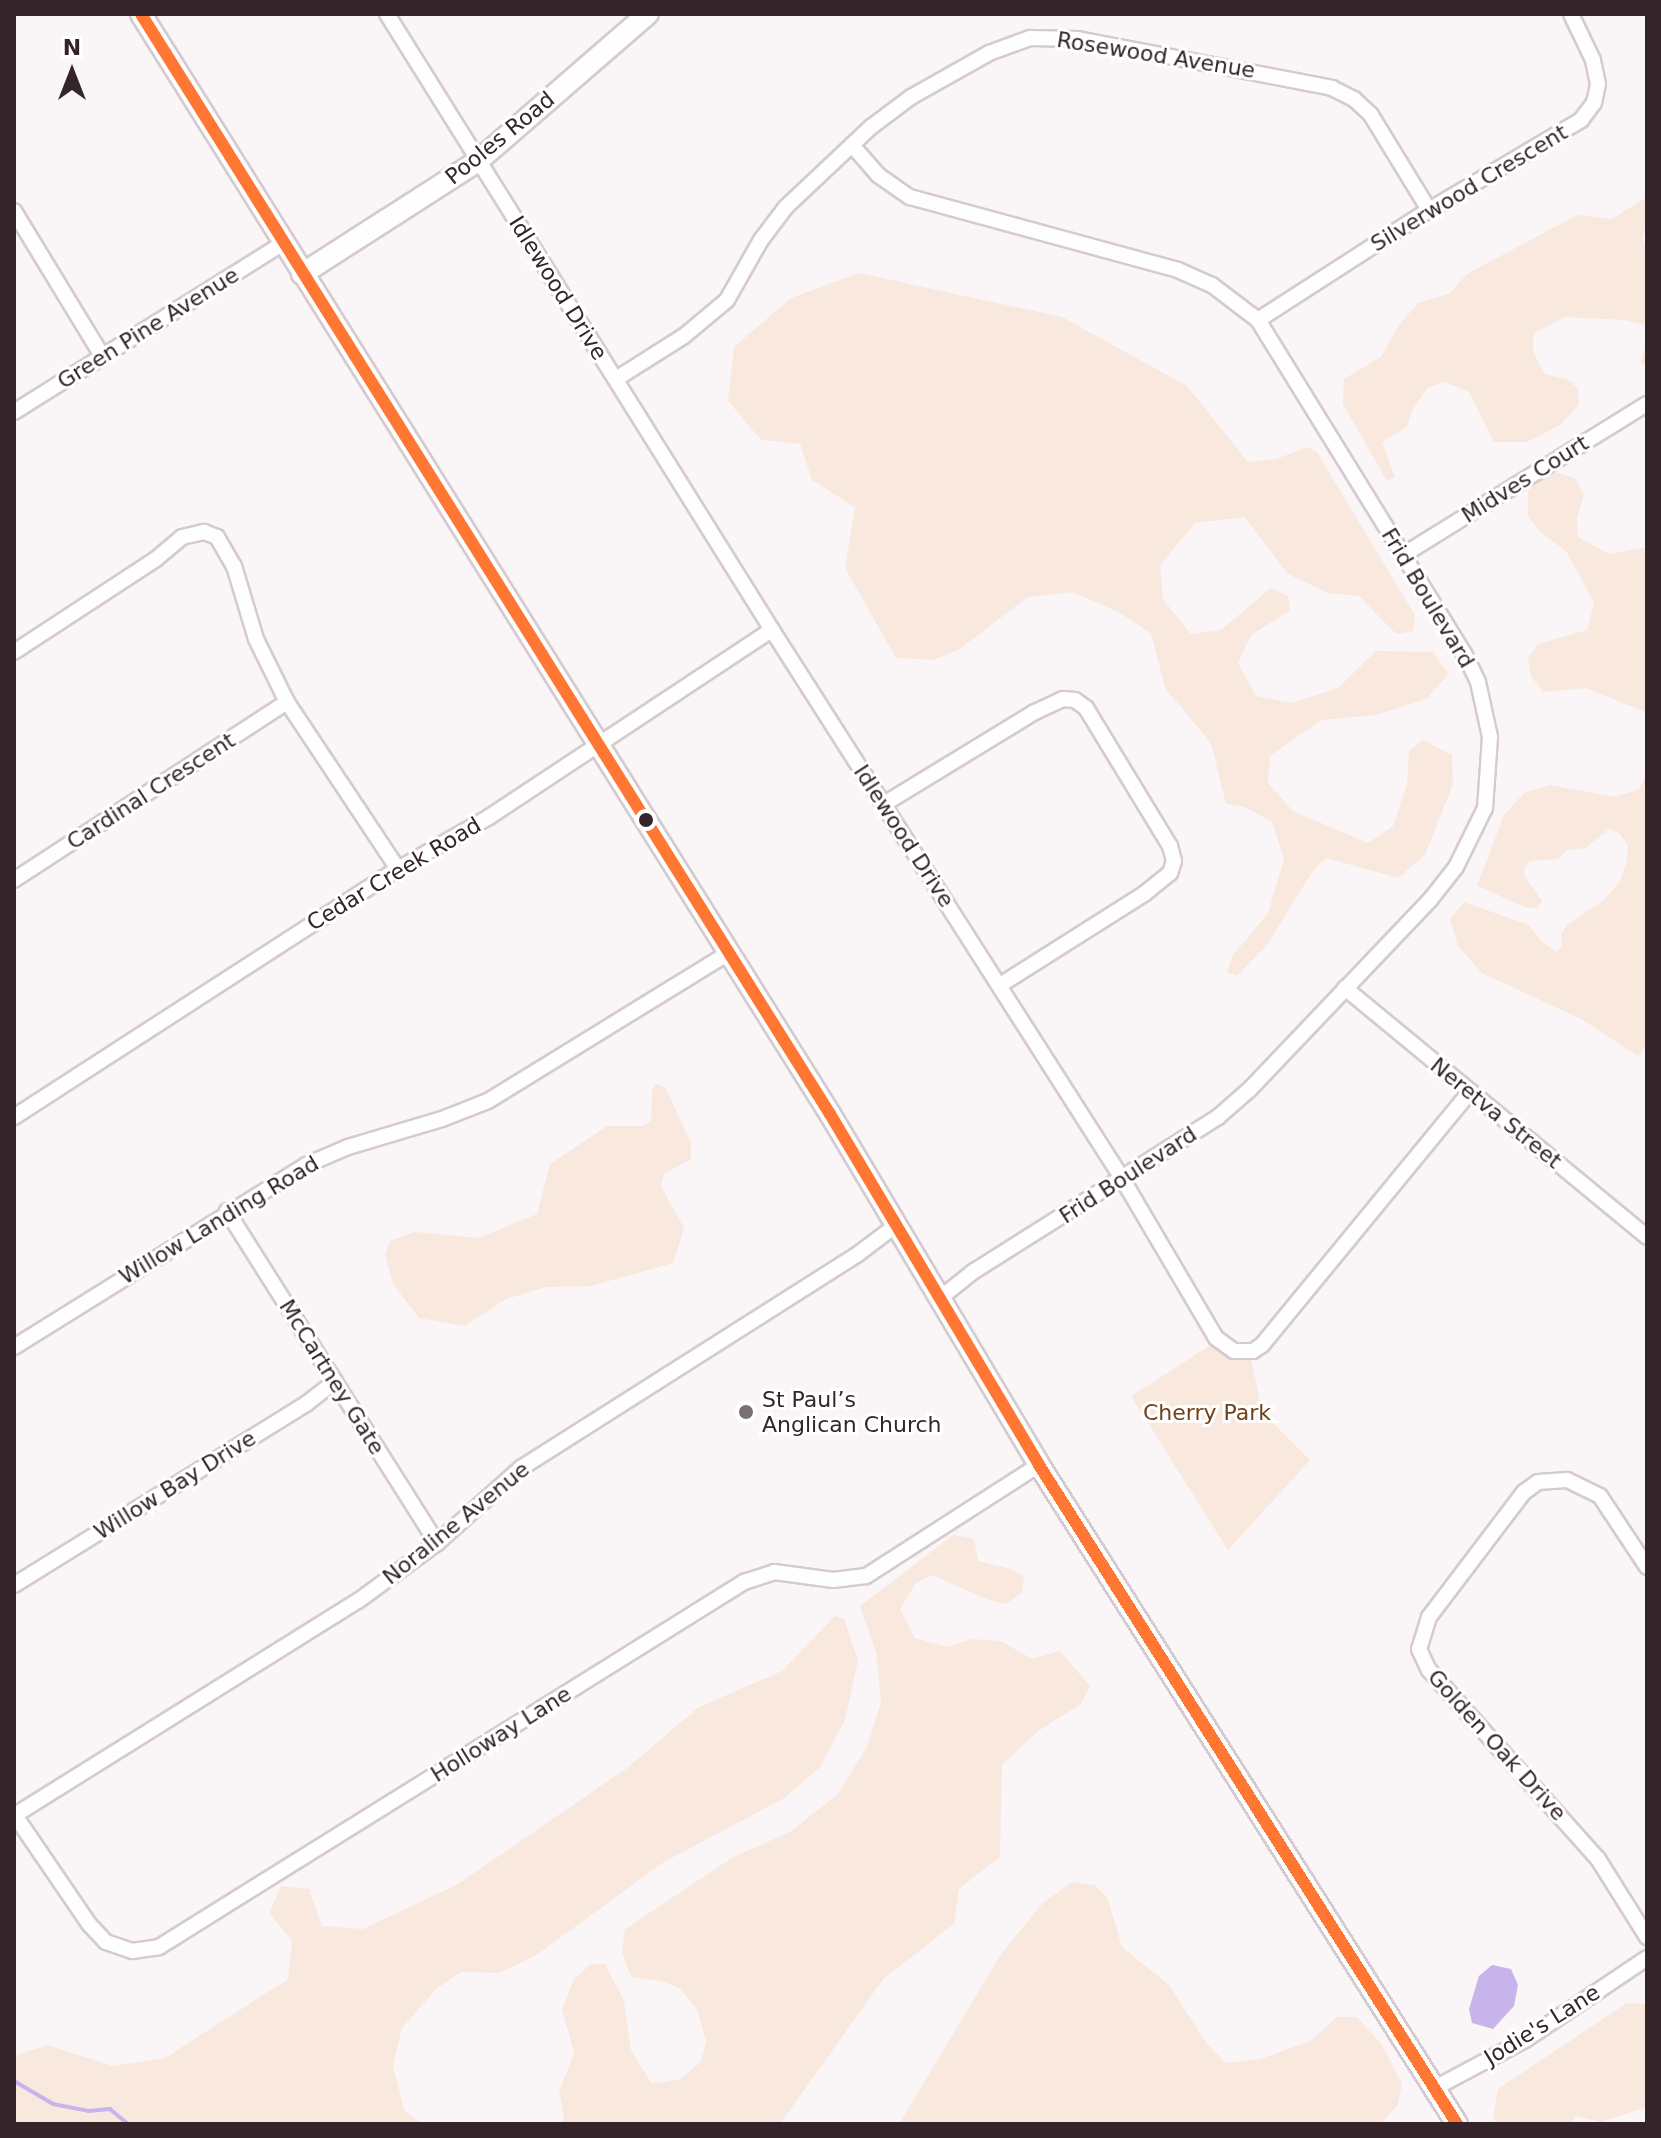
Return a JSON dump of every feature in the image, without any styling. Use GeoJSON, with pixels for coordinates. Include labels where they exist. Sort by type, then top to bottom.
{"type":"FeatureCollection","features":[{"type":"Feature","properties":{"kind":"street"},"geometry":{"type":"LineString","coordinates":[[141,14],[282,244],[830,1114],[1039,1465],[1373,1997],[1457,2124]]}},
{"type":"Feature","properties":{"kind":"street","name":"Idlewood Drive"},"geometry":{"type":"LineString","coordinates":[[387,14],[772,630],[1123,1180],[1216,1338],[1234,1351],[1253,1351],[1269,1337],[1470,1092]]}},
{"type":"Feature","properties":{"kind":"street","name":"Pooles Road"},"geometry":{"type":"LineString","coordinates":[[302,274],[478,161],[648,14]]}},
{"type":"Feature","properties":{"kind":"street","name":"Silverwood Crescent"},"geometry":{"type":"LineString","coordinates":[[1258,320],[1588,112],[1597,94],[1597,74],[1571,14]]}},
{"type":"Feature","properties":{"kind":"street","name":"Rosewood Avenue"},"geometry":{"type":"LineString","coordinates":[[616,379],[684,336],[727,300],[773,222],[852,145],[911,97],[989,53],[1030,38],[1078,39],[1332,88],[1354,99],[1371,115],[1429,210]]}},
{"type":"Feature","properties":{"kind":"street","name":"Frid Boulevard"},"geometry":{"type":"LineString","coordinates":[[852,145],[878,175],[910,197],[1178,270],[1212,285],[1258,320],[1464,653],[1478,682],[1490,737],[1488,786],[1477,828],[1456,867],[1430,900],[1235,1103],[1123,1180],[974,1271],[939,1299]]}},
{"type":"Feature","properties":{"kind":"street"},"geometry":{"type":"LineString","coordinates":[[14,211],[102,356]]}},
{"type":"Feature","properties":{"kind":"street","name":"Green Pine Avenue"},"geometry":{"type":"LineString","coordinates":[[14,412],[282,244]]}},
{"type":"Feature","properties":{"kind":"street","name":"Midves Court"},"geometry":{"type":"LineString","coordinates":[[1403,555],[1647,404]]}},
{"type":"Feature","properties":{"kind":"street"},"geometry":{"type":"LineString","coordinates":[[14,652],[145,567],[182,537],[204,532],[217,537],[227,550],[256,639],[287,702],[398,869]]}},
{"type":"Feature","properties":{"kind":"street","name":"Cedar Creek Road"},"geometry":{"type":"LineString","coordinates":[[14,1117],[398,869],[489,817],[772,630]]}},
{"type":"Feature","properties":{"kind":"street"},"geometry":{"type":"LineString","coordinates":[[884,804],[1035,712],[1063,699],[1075,700],[1086,708],[1170,846],[1174,861],[1170,873],[1144,894],[1000,985]]}},
{"type":"Feature","properties":{"kind":"street","name":"Cardinal Crescent"},"geometry":{"type":"LineString","coordinates":[[14,880],[287,702]]}},
{"type":"Feature","properties":{"kind":"street","name":"Willow Landing Road"},"geometry":{"type":"LineString","coordinates":[[14,1347],[227,1211],[306,1165],[348,1147],[442,1119],[488,1101],[727,954]]}},
{"type":"Feature","properties":{"kind":"street","name":"Neretva Street"},"geometry":{"type":"LineString","coordinates":[[1345,988],[1647,1237]]}},
{"type":"Feature","properties":{"kind":"street","name":"McCartney Gate"},"geometry":{"type":"LineString","coordinates":[[227,1211],[437,1543]]}},
{"type":"Feature","properties":{"kind":"street","name":"Noraline Avenue"},"geometry":{"type":"LineString","coordinates":[[14,1814],[358,1601],[437,1543],[521,1468],[858,1254],[895,1226]]}},
{"type":"Feature","properties":{"kind":"street","name":"Willow Bay Drive"},"geometry":{"type":"LineString","coordinates":[[14,1585],[306,1404],[335,1381]]}},
{"type":"Feature","properties":{"kind":"street","name":"Holloway Lane"},"geometry":{"type":"LineString","coordinates":[[14,1814],[89,1924],[106,1942],[132,1951],[159,1947],[744,1582],[774,1572],[833,1580],[866,1576],[1039,1465]]}},
{"type":"Feature","properties":{"kind":"street","name":"Golden Oak Drive"},"geometry":{"type":"LineString","coordinates":[[1647,1567],[1600,1496],[1567,1480],[1538,1482],[1524,1492],[1429,1617],[1422,1631],[1419,1649],[1429,1670],[1598,1859],[1647,1937]]}},
{"type":"Feature","properties":{"kind":"street","name":"Jodie's Lane"},"geometry":{"type":"LineString","coordinates":[[1435,2088],[1525,2040],[1647,1958]]}},
{"type":"Feature","properties":{"kind":"green space"},"geometry":{"type":"Polygon","coordinates":[[[1647,197],[1647,224],[1642,238],[1647,247],[1647,366],[1641,362],[1645,349],[1645,325],[1624,320],[1564,317],[1533,334],[1533,351],[1544,374],[1567,379],[1578,388],[1579,405],[1560,425],[1527,442],[1494,442],[1469,392],[1444,382],[1427,388],[1412,411],[1407,427],[1382,442],[1395,477],[1387,481],[1343,404],[1344,379],[1381,357],[1399,325],[1418,303],[1450,293],[1467,274],[1577,215],[1612,219],[1647,197]]]}},
{"type":"Feature","properties":{"kind":"green space"},"geometry":{"type":"Polygon","coordinates":[[[859,273],[1062,317],[1187,386],[1248,462],[1276,459],[1308,447],[1317,452],[1415,615],[1413,631],[1396,634],[1359,596],[1328,593],[1288,574],[1245,517],[1195,523],[1160,565],[1163,599],[1191,634],[1221,630],[1271,588],[1288,596],[1290,611],[1251,635],[1238,663],[1256,696],[1292,703],[1338,688],[1376,651],[1433,652],[1449,674],[1426,699],[1376,715],[1321,720],[1270,756],[1268,783],[1293,811],[1368,843],[1393,826],[1407,783],[1409,751],[1423,740],[1452,755],[1453,784],[1425,855],[1398,878],[1326,858],[1314,869],[1267,945],[1237,976],[1227,972],[1233,955],[1268,913],[1284,859],[1272,822],[1245,807],[1226,804],[1211,743],[1165,688],[1151,633],[1118,612],[1073,592],[1028,597],[958,650],[933,660],[896,658],[845,568],[855,507],[812,480],[800,444],[761,440],[728,401],[734,347],[791,298],[859,273]]]}},
{"type":"Feature","properties":{"kind":"green space"},"geometry":{"type":"Polygon","coordinates":[[[1555,472],[1575,478],[1584,494],[1577,518],[1578,537],[1609,554],[1647,547],[1647,713],[1586,688],[1543,692],[1531,676],[1528,658],[1538,644],[1587,630],[1594,602],[1566,551],[1539,531],[1528,516],[1528,490],[1542,477],[1555,472]]]}},
{"type":"Feature","properties":{"kind":"green space"},"geometry":{"type":"Polygon","coordinates":[[[1647,773],[1647,1044],[1638,1056],[1583,1020],[1482,973],[1458,946],[1450,919],[1464,902],[1529,925],[1542,942],[1557,952],[1562,947],[1561,934],[1567,925],[1604,900],[1620,881],[1628,845],[1619,833],[1609,829],[1585,848],[1567,850],[1558,859],[1530,861],[1524,868],[1525,877],[1542,901],[1537,908],[1528,908],[1477,886],[1504,815],[1524,793],[1550,785],[1615,797],[1639,789],[1647,773]]]}},
{"type":"Feature","properties":{"kind":"green space"},"geometry":{"type":"Polygon","coordinates":[[[656,1084],[665,1087],[691,1143],[691,1159],[664,1174],[661,1186],[684,1228],[673,1263],[591,1286],[546,1287],[506,1299],[465,1326],[419,1318],[393,1284],[385,1254],[390,1241],[415,1232],[479,1238],[537,1214],[550,1164],[607,1126],[643,1126],[651,1122],[652,1091],[656,1084]]]}},
{"type":"Feature","properties":{"kind":"green space","name":"Cherry Park"},"geometry":{"type":"Polygon","coordinates":[[[1214,1343],[1230,1356],[1251,1358],[1262,1412],[1310,1460],[1228,1550],[1131,1396],[1214,1343]]]}},
{"type":"Feature","properties":{"kind":"green space"},"geometry":{"type":"Polygon","coordinates":[[[953,1535],[974,1539],[978,1561],[1011,1569],[1024,1577],[1022,1592],[1006,1604],[989,1600],[932,1575],[916,1583],[900,1609],[915,1638],[947,1647],[971,1639],[1001,1641],[1032,1659],[1060,1651],[1090,1686],[1081,1704],[1038,1731],[1002,1765],[1000,1857],[959,1889],[954,1924],[884,1978],[780,2124],[561,2124],[564,2116],[559,2092],[574,2053],[562,2009],[574,1979],[591,1964],[605,1964],[624,2001],[631,2050],[652,2084],[680,2079],[701,2062],[706,2041],[697,2009],[679,1988],[661,1981],[631,1977],[622,1951],[625,1929],[733,1857],[790,1832],[837,1795],[867,1747],[881,1702],[876,1652],[860,1606],[953,1535]]]}},
{"type":"Feature","properties":{"kind":"green space"},"geometry":{"type":"Polygon","coordinates":[[[835,1616],[844,1619],[858,1661],[845,1720],[820,1767],[783,1799],[664,1862],[535,1956],[499,1973],[461,1972],[436,1989],[402,2028],[393,2066],[404,2110],[422,2124],[14,2124],[14,2056],[47,2045],[113,2066],[165,2058],[288,1979],[292,1941],[269,1913],[281,1886],[309,1889],[322,1926],[363,1929],[458,1884],[627,1768],[699,1707],[782,1671],[835,1616]]]}},
{"type":"Feature","properties":{"kind":"green space"},"geometry":{"type":"Polygon","coordinates":[[[1072,1882],[1095,1885],[1108,1899],[1122,1947],[1169,1985],[1207,2044],[1226,2063],[1260,2059],[1310,2041],[1337,2017],[1357,2017],[1382,2045],[1402,2084],[1398,2105],[1380,2124],[899,2124],[1001,1954],[1043,1903],[1072,1882]]]}},
{"type":"Feature","properties":{"kind":"green space"},"geometry":{"type":"Polygon","coordinates":[[[1627,2003],[1647,2004],[1647,2107],[1601,2122],[1575,2116],[1570,2124],[1497,2124],[1493,2118],[1498,2089],[1627,2003]]]}},
{"type":"Feature","properties":{"kind":"shaded area"},"geometry":{"type":"Polygon","coordinates":[[[1492,1965],[1511,1969],[1518,1985],[1514,2006],[1493,2029],[1472,2023],[1469,2009],[1479,1976],[1492,1965]]]}},
{"type":"Feature","properties":{"kind":"waterway"},"geometry":{"type":"LineString","coordinates":[[14,2081],[53,2104],[88,2111],[110,2109],[128,2124]]}},
{"type":"Feature","properties":{"kind":"transit line"},"geometry":{"type":"LineString","coordinates":[[141,14],[830,1114],[1039,1465],[1457,2124]]}},
{"type":"Feature","properties":{"kind":"place","name":"St Paul’s Anglican Church"},"geometry":{"type":"Point","coordinates":[746,1412]}}]}
